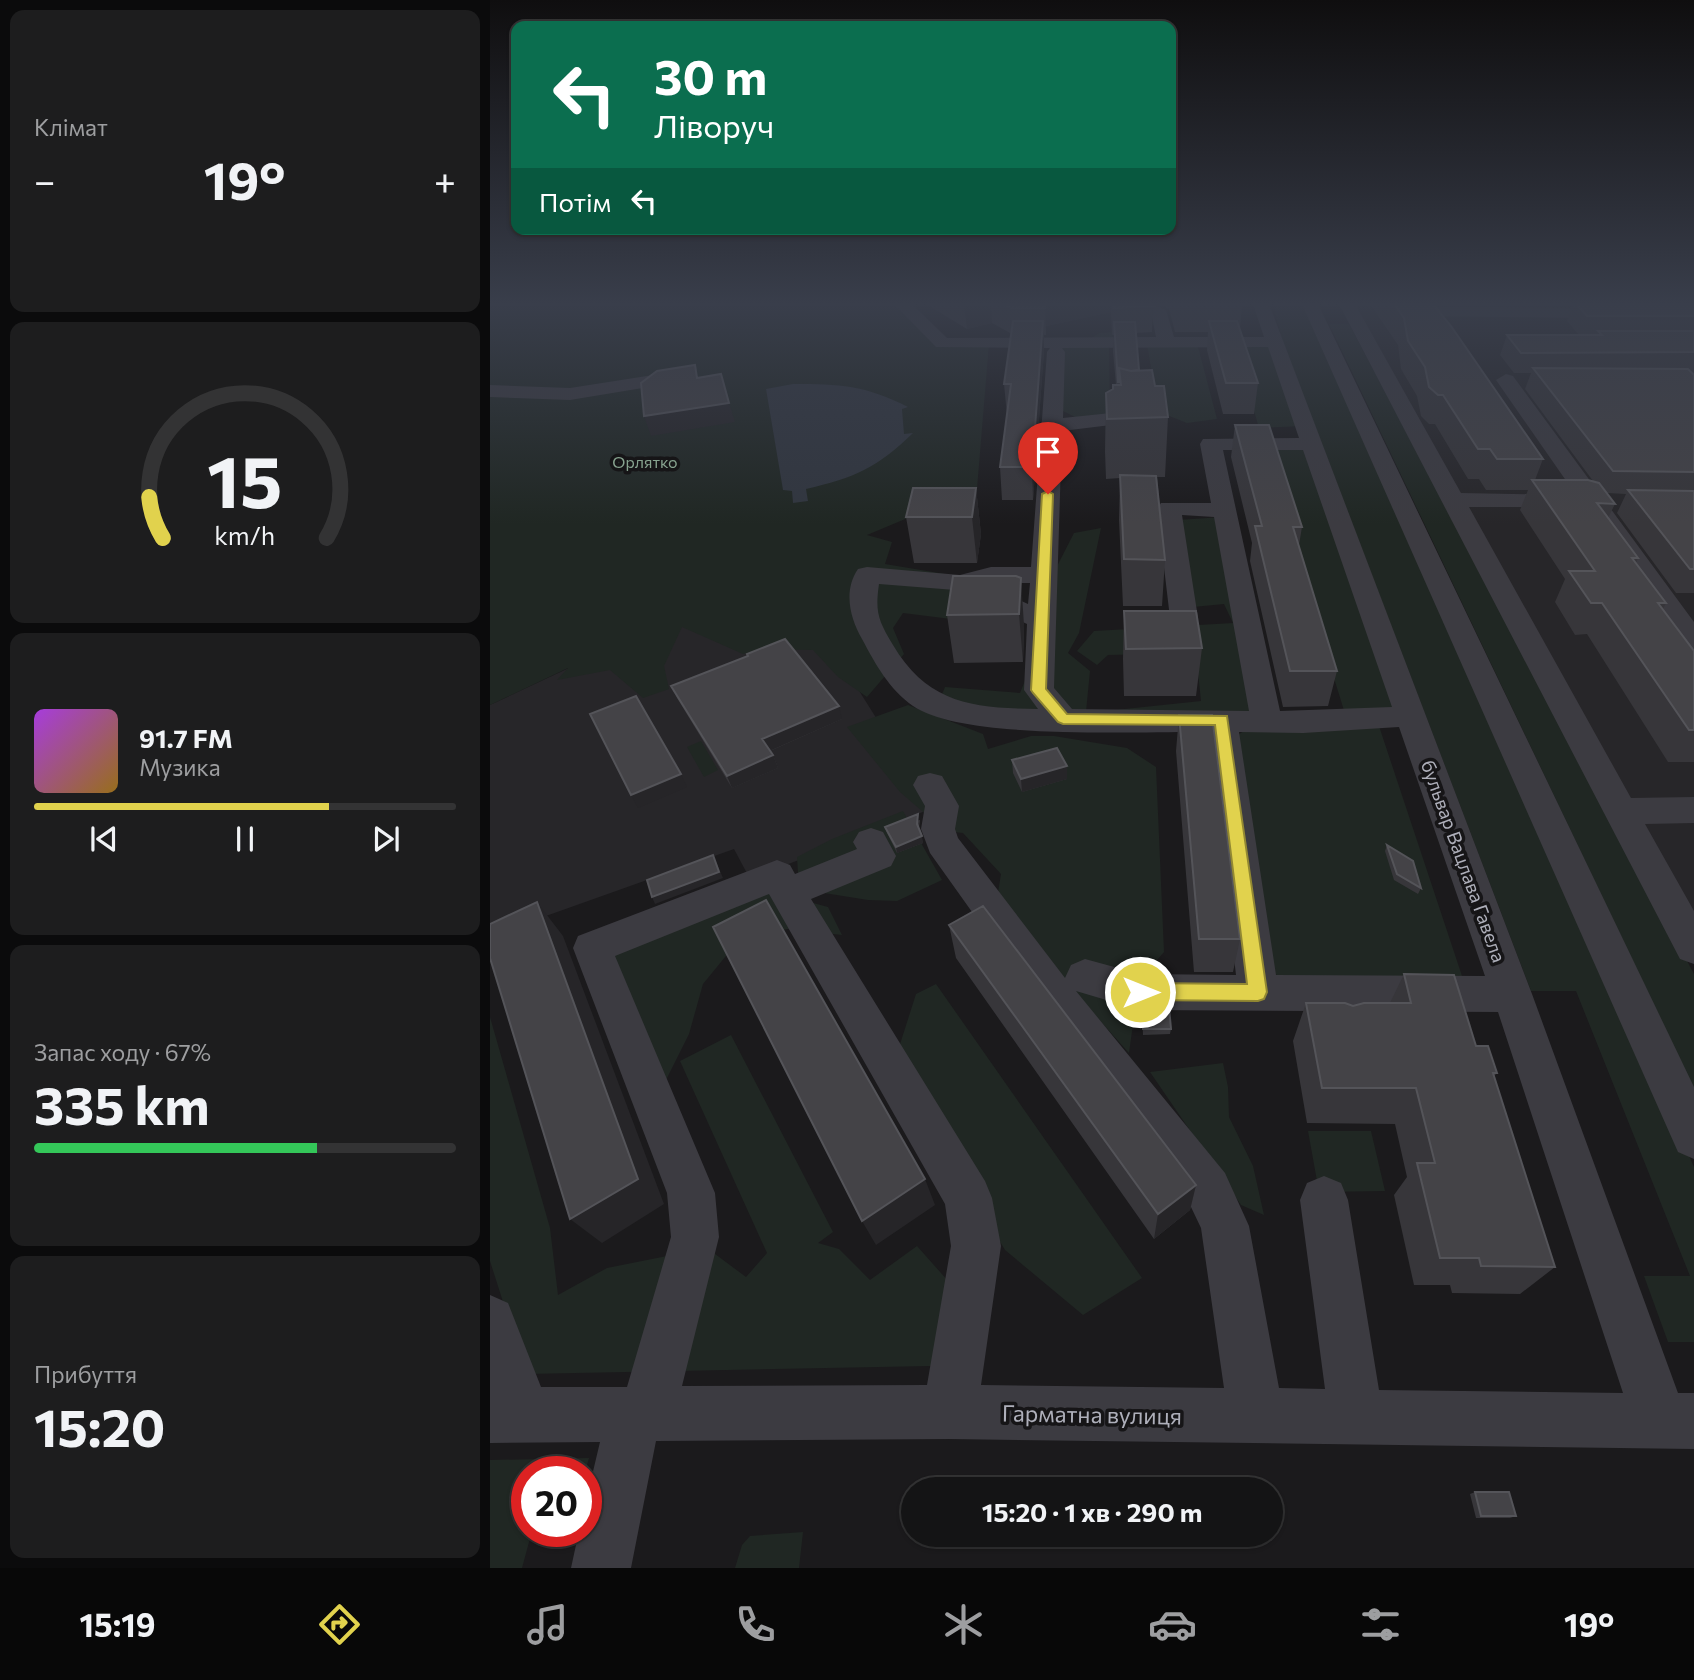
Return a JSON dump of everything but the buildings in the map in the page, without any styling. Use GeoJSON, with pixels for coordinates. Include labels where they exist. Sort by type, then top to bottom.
{"type":"FeatureCollection","features":[{"type":"Feature","properties":{"kind":"street"},"geometry":{"type":"LineString","coordinates":[[1055,377],[1038,690],[1063,719]]}},
{"type":"Feature","properties":{"kind":"street","name":"бульвар Вацлава Гавела"},"geometry":{"type":"LineString","coordinates":[[1288,377],[1512,995],[1677,1421]]}},
{"type":"Feature","properties":{"kind":"street"},"geometry":{"type":"LineString","coordinates":[[1344,377],[1694,1136]]}},
{"type":"Feature","properties":{"kind":"street"},"geometry":{"type":"LineString","coordinates":[[1392,377],[1454,500],[1694,947]]}},
{"type":"Feature","properties":{"kind":"street"},"geometry":{"type":"LineString","coordinates":[[490,391],[570,394],[666,379]]}},
{"type":"Feature","properties":{"kind":"street"},"geometry":{"type":"LineString","coordinates":[[1533,380],[1506,380],[1593,503],[1675,606],[1694,642]]}},
{"type":"Feature","properties":{"kind":"street"},"geometry":{"type":"LineString","coordinates":[[605,390],[633,396],[655,396]]}},
{"type":"Feature","properties":{"kind":"street"},"geometry":{"type":"LineString","coordinates":[[1052,426],[1111,419]]}},
{"type":"Feature","properties":{"kind":"street"},"geometry":{"type":"LineString","coordinates":[[1266,720],[1212,444],[1312,444]]}},
{"type":"Feature","properties":{"kind":"street"},"geometry":{"type":"LineString","coordinates":[[1454,500],[1579,500],[1618,503]]}},
{"type":"Feature","properties":{"kind":"street"},"geometry":{"type":"LineString","coordinates":[[1184,618],[1169,508],[1208,509],[1226,513]]}},
{"type":"Feature","properties":{"kind":"street"},"geometry":{"type":"LineString","coordinates":[[1044,575],[991,575],[961,583],[867,575],[862,606],[865,621],[904,683],[926,700],[944,708],[1008,719],[1303,722],[1412,716]]}},
{"type":"Feature","properties":{"kind":"street"},"geometry":{"type":"LineString","coordinates":[[961,583],[1041,620]]}},
{"type":"Feature","properties":{"kind":"street"},"geometry":{"type":"LineString","coordinates":[[1222,720],[1258,992]]}},
{"type":"Feature","properties":{"kind":"street"},"geometry":{"type":"LineString","coordinates":[[930,785],[943,806],[938,829],[942,844],[1053,993],[1208,1190],[1225,1226],[1249,1358],[1256,1415]]}},
{"type":"Feature","properties":{"kind":"street"},"geometry":{"type":"LineString","coordinates":[[1621,811],[1694,810]]}},
{"type":"Feature","properties":{"kind":"street"},"geometry":{"type":"LineString","coordinates":[[787,893],[878,856],[871,842]]}},
{"type":"Feature","properties":{"kind":"street"},"geometry":{"type":"LineString","coordinates":[[640,1414],[695,1237],[691,1193],[592,948],[777,875],[968,1198],[976,1246],[950,1412]]}},
{"type":"Feature","properties":{"kind":"street"},"geometry":{"type":"LineString","coordinates":[[1085,978],[1140,992],[1258,992],[1336,1008],[1512,995]]}},
{"type":"Feature","properties":{"kind":"street"},"geometry":{"type":"LineString","coordinates":[[1324,1200],[1356,1415]]}},
{"type":"Feature","properties":{"kind":"street"},"geometry":{"type":"LineString","coordinates":[[490,1321],[507,1415]]}},
{"type":"Feature","properties":{"kind":"street","name":"Гарматна вулиця"},"geometry":{"type":"LineString","coordinates":[[507,1415],[950,1412],[1677,1421]]}},
{"type":"Feature","properties":{"kind":"lane"},"geometry":{"type":"LineString","coordinates":[[601,1568],[640,1414]]}},
{"type":"Feature","properties":{"kind":"shaded area"},"geometry":{"type":"Polygon","coordinates":[[[1393,377],[1694,377],[1694,916],[1393,377]]]}},
{"type":"Feature","properties":{"kind":"shaded area"},"geometry":{"type":"Polygon","coordinates":[[[793,384],[852,387],[893,400],[908,407],[902,409],[904,434],[913,433],[888,455],[864,470],[838,481],[806,489],[808,501],[793,503],[792,491],[783,490],[766,389],[793,384]]]}},
{"type":"Feature","properties":{"kind":"shaded area"},"geometry":{"type":"Polygon","coordinates":[[[740,588],[798,594],[933,808],[750,879],[734,849],[490,936],[490,705],[740,588]]]}},
{"type":"Feature","properties":{"kind":"green space","name":"Орлятко"},"geometry":{"type":"Polygon","coordinates":[[[490,377],[986,377],[977,489],[867,535],[892,542],[885,564],[981,580],[959,620],[903,613],[893,628],[904,654],[867,697],[838,677],[813,650],[766,649],[743,654],[682,627],[664,666],[669,689],[643,698],[610,670],[557,680],[568,668],[490,705],[490,377]]]}},
{"type":"Feature","properties":{"kind":"green space"},"geometry":{"type":"Polygon","coordinates":[[[1060,377],[1109,377],[1110,416],[1079,419],[1059,409],[1060,377]]]}},
{"type":"Feature","properties":{"kind":"green space"},"geometry":{"type":"Polygon","coordinates":[[[1153,377],[1206,377],[1217,419],[1187,423],[1159,412],[1153,377]]]}},
{"type":"Feature","properties":{"kind":"green space"},"geometry":{"type":"Polygon","coordinates":[[[1244,377],[1283,377],[1303,426],[1259,428],[1244,377]]]}},
{"type":"Feature","properties":{"kind":"green space"},"geometry":{"type":"Polygon","coordinates":[[[1296,377],[1342,377],[1694,1167],[1694,1342],[1668,1342],[1644,1276],[1690,1276],[1576,991],[1531,991],[1296,377]]]}},
{"type":"Feature","properties":{"kind":"green space"},"geometry":{"type":"Polygon","coordinates":[[[1354,377],[1377,377],[1694,974],[1694,1089],[1354,377]]]}},
{"type":"Feature","properties":{"kind":"green space"},"geometry":{"type":"Polygon","coordinates":[[[1304,447],[1399,716],[1346,717],[1264,451],[1304,447]]]}},
{"type":"Feature","properties":{"kind":"green space"},"geometry":{"type":"Polygon","coordinates":[[[1222,517],[1276,718],[1096,712],[1201,701],[1196,653],[1108,655],[1097,665],[1077,651],[1094,631],[1233,623],[1224,604],[1193,607],[1178,520],[1222,517]]]}},
{"type":"Feature","properties":{"kind":"green space"},"geometry":{"type":"Polygon","coordinates":[[[1101,528],[1079,633],[1068,653],[1090,671],[1085,722],[938,704],[945,687],[1020,693],[1030,668],[1027,625],[1074,533],[1101,528]]]}},
{"type":"Feature","properties":{"kind":"green space"},"geometry":{"type":"Polygon","coordinates":[[[908,705],[983,734],[988,749],[1031,736],[1054,736],[1127,748],[1156,767],[1164,952],[1139,981],[1129,1053],[996,905],[1001,874],[963,833],[945,831],[900,792],[847,727],[908,705]]]}},
{"type":"Feature","properties":{"kind":"green space"},"geometry":{"type":"Polygon","coordinates":[[[1378,723],[1465,985],[1286,983],[1271,970],[1236,736],[1249,728],[1378,723]]]}},
{"type":"Feature","properties":{"kind":"green space"},"geometry":{"type":"Polygon","coordinates":[[[701,741],[718,770],[704,777],[687,747],[701,741]]]}},
{"type":"Feature","properties":{"kind":"green space"},"geometry":{"type":"Polygon","coordinates":[[[903,811],[942,880],[897,901],[868,900],[799,889],[797,857],[832,839],[903,811]]]}},
{"type":"Feature","properties":{"kind":"green space"},"geometry":{"type":"Polygon","coordinates":[[[765,890],[828,907],[842,935],[787,929],[758,937],[730,951],[703,984],[689,1034],[661,1090],[608,966],[614,946],[765,890]]]}},
{"type":"Feature","properties":{"kind":"green space"},"geometry":{"type":"Polygon","coordinates":[[[936,984],[1142,1278],[1083,1315],[1005,1250],[894,1063],[916,994],[936,984]]]}},
{"type":"Feature","properties":{"kind":"green space"},"geometry":{"type":"Polygon","coordinates":[[[490,1017],[550,1228],[558,1295],[607,1268],[707,1248],[746,1277],[767,1253],[680,1061],[731,1035],[833,1232],[818,1243],[839,1249],[870,1280],[917,1246],[988,1326],[982,1365],[526,1374],[490,1261],[490,1017]]]}},
{"type":"Feature","properties":{"kind":"green space"},"geometry":{"type":"Polygon","coordinates":[[[1223,1063],[1228,1087],[1229,1117],[1253,1166],[1264,1215],[1241,1205],[1150,1072],[1223,1063]]]}},
{"type":"Feature","properties":{"kind":"green space"},"geometry":{"type":"Polygon","coordinates":[[[1308,1131],[1371,1131],[1385,1191],[1319,1192],[1308,1131]]]}},
{"type":"Feature","properties":{"kind":"green space"},"geometry":{"type":"Polygon","coordinates":[[[490,1460],[511,1460],[511,1547],[528,1547],[522,1568],[490,1568],[490,1460]]]}},
{"type":"Feature","properties":{"kind":"green space"},"geometry":{"type":"Polygon","coordinates":[[[803,1532],[799,1568],[735,1568],[742,1545],[750,1536],[803,1532]]]}},
{"type":"Feature","properties":{"kind":"route"},"geometry":{"type":"LineString","coordinates":[[1048,494],[1038,690],[1063,719],[1222,720],[1258,992],[1140,992]]}}]}
